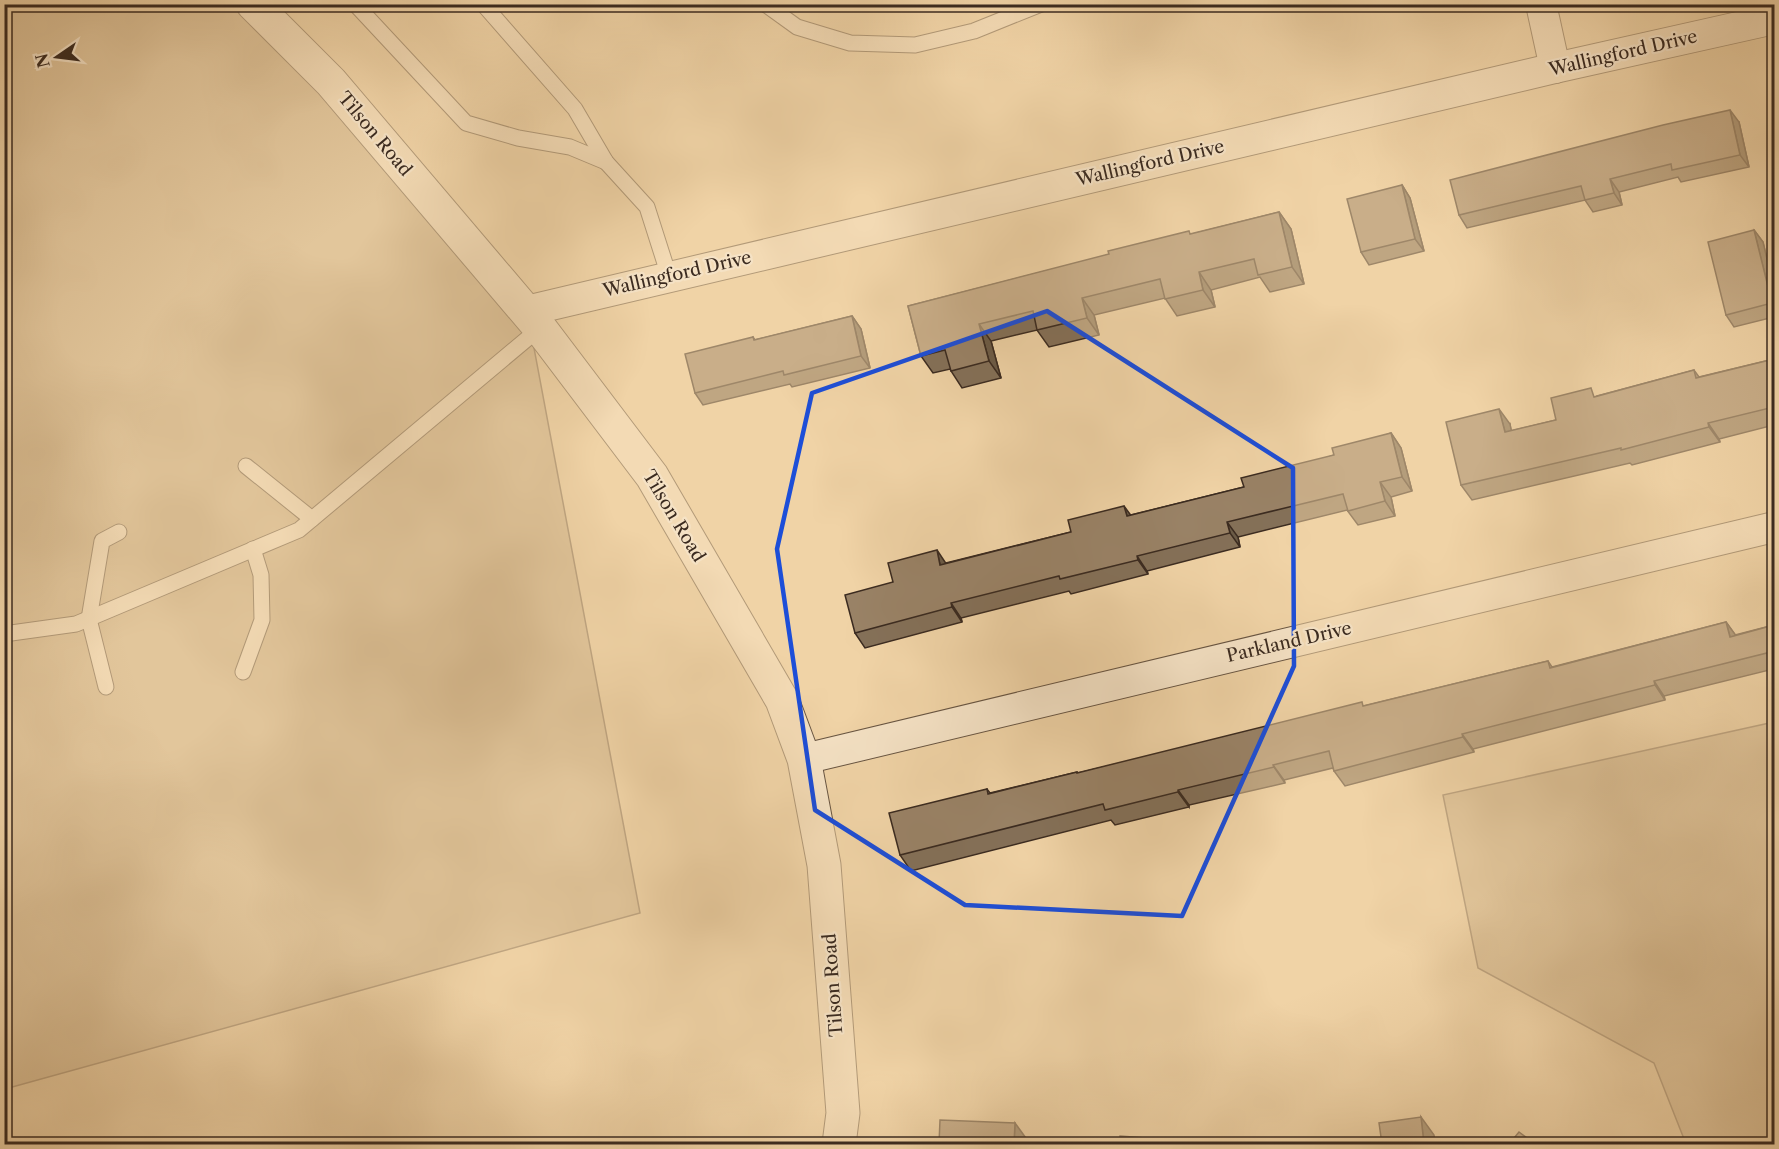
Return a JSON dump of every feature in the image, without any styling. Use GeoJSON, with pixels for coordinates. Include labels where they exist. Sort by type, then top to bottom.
{"type":"FeatureCollection","features":[{"type":"Feature","properties":{"kind":"street","name":"Tilson Road"},"geometry":{"type":"LineString","coordinates":[[253,4],[331,82],[533,320],[652,476],[782,700],[804,759],[824,865],[843,1113],[839,1144]]}},
{"type":"Feature","properties":{"kind":"street"},"geometry":{"type":"LineString","coordinates":[[1541,4],[1555,68]]}},
{"type":"Feature","properties":{"kind":"street","name":"Wallingford Drive"},"geometry":{"type":"LineString","coordinates":[[533,320],[669,276],[1555,68],[1774,19]]}},
{"type":"Feature","properties":{"kind":"street","name":"Parkland Drive"},"geometry":{"type":"LineString","coordinates":[[804,759],[1774,527]]}},
{"type":"Feature","properties":{"kind":"lane"},"geometry":{"type":"LineString","coordinates":[[356,4],[466,123],[518,138],[570,147],[606,162]]}},
{"type":"Feature","properties":{"kind":"lane"},"geometry":{"type":"LineString","coordinates":[[483,4],[575,109],[606,162],[647,207],[669,276]]}},
{"type":"Feature","properties":{"kind":"lane"},"geometry":{"type":"LineString","coordinates":[[765,4],[797,27],[850,43],[915,45],[974,31],[1024,13],[1041,4]]}},
{"type":"Feature","properties":{"kind":"lane"},"geometry":{"type":"LineString","coordinates":[[1009,4],[1024,13]]}},
{"type":"Feature","properties":{"kind":"lane"},"geometry":{"type":"LineString","coordinates":[[4,634],[76,624],[299,530],[533,320]]}},
{"type":"Feature","properties":{"kind":"lane"},"geometry":{"type":"LineString","coordinates":[[246,466],[312,519]]}},
{"type":"Feature","properties":{"kind":"lane"},"geometry":{"type":"LineString","coordinates":[[106,687],[89,619],[102,541],[119,532]]}},
{"type":"Feature","properties":{"kind":"lane"},"geometry":{"type":"LineString","coordinates":[[243,672],[262,620],[261,575],[254,549]]}},
{"type":"Feature","properties":{"kind":"highlighted area"},"geometry":{"type":"Polygon","coordinates":[[[1047,311],[1293,468],[1294,666],[1182,916],[965,905],[815,810],[777,549],[812,393],[1047,311]]]}},
{"type":"Feature","properties":{"kind":"shaded area"},"geometry":{"type":"Polygon","coordinates":[[[5,5],[267,5],[528,316],[640,913],[5,1089],[5,5]]]}},
{"type":"Feature","properties":{"kind":"shaded area"},"geometry":{"type":"Polygon","coordinates":[[[1774,722],[1774,1144],[1686,1144],[1654,1063],[1478,968],[1443,795],[1774,722]]]}},
{"type":"Feature","properties":{"kind":"building"},"geometry":{"type":"Polygon","coordinates":[[[1730,110],[1740,155],[1672,170],[1671,164],[1610,179],[1614,193],[1585,200],[1581,186],[1459,215],[1450,180],[1730,110]]]}},
{"type":"Feature","properties":{"kind":"building"},"geometry":{"type":"Polygon","coordinates":[[[1402,185],[1415,239],[1361,252],[1347,199],[1402,185]]]}},
{"type":"Feature","properties":{"kind":"building"},"geometry":{"type":"Polygon","coordinates":[[[1279,212],[1292,267],[1258,275],[1254,259],[1199,272],[1203,290],[1165,299],[1160,279],[1082,298],[1087,318],[1037,330],[1033,311],[979,324],[989,361],[951,371],[945,350],[921,356],[908,306],[1109,254],[1108,251],[1279,212]]]}},
{"type":"Feature","properties":{"kind":"building"},"geometry":{"type":"Polygon","coordinates":[[[1754,230],[1772,303],[1726,315],[1708,242],[1754,230]]]}},
{"type":"Feature","properties":{"kind":"building"},"geometry":{"type":"Polygon","coordinates":[[[852,316],[861,356],[784,375],[783,371],[695,393],[685,354],[852,316]]]}},
{"type":"Feature","properties":{"kind":"building"},"geometry":{"type":"Polygon","coordinates":[[[1774,359],[1774,407],[1708,423],[1709,427],[1621,450],[1621,448],[1461,485],[1446,422],[1499,409],[1505,432],[1556,420],[1551,398],[1591,388],[1594,397],[1694,370],[1696,378],[1774,359]]]}},
{"type":"Feature","properties":{"kind":"building"},"geometry":{"type":"Polygon","coordinates":[[[1391,433],[1402,477],[1380,482],[1385,501],[1348,511],[1343,494],[1227,522],[1230,533],[1137,556],[1138,560],[1060,579],[1059,576],[951,603],[952,607],[855,633],[845,595],[893,582],[888,563],[937,550],[940,565],[1071,532],[1068,520],[1124,506],[1127,516],[1244,487],[1241,478],[1334,455],[1332,448],[1391,433]]]}},
{"type":"Feature","properties":{"kind":"building"},"geometry":{"type":"Polygon","coordinates":[[[1726,622],[1730,637],[1774,625],[1774,663],[1770,664],[1767,653],[1654,681],[1655,685],[1462,734],[1463,737],[1334,771],[1329,751],[1105,810],[1103,804],[900,855],[889,813],[987,789],[988,794],[1362,702],[1363,706],[1548,661],[1550,668],[1726,622]]]}},
{"type":"Feature","properties":{"kind":"building"},"geometry":{"type":"Polygon","coordinates":[[[1421,1117],[1424,1144],[1382,1144],[1379,1123],[1421,1117]]]}},
{"type":"Feature","properties":{"kind":"building"},"geometry":{"type":"Polygon","coordinates":[[[940,1120],[1015,1123],[1014,1144],[939,1144],[940,1120]]]}},
{"type":"Feature","properties":{"kind":"building"},"geometry":{"type":"Polygon","coordinates":[[[1519,1132],[1535,1144],[1509,1144],[1519,1132]]]}},
{"type":"Feature","properties":{"kind":"building"},"geometry":{"type":"Polygon","coordinates":[[[1120,1136],[1158,1139],[1158,1144],[1119,1144],[1120,1136]]]}},
{"type":"Feature","properties":{"kind":"building"},"geometry":{"type":"Polygon","coordinates":[[[1314,1140],[1314,1144],[1285,1144],[1314,1140]]]}}]}
